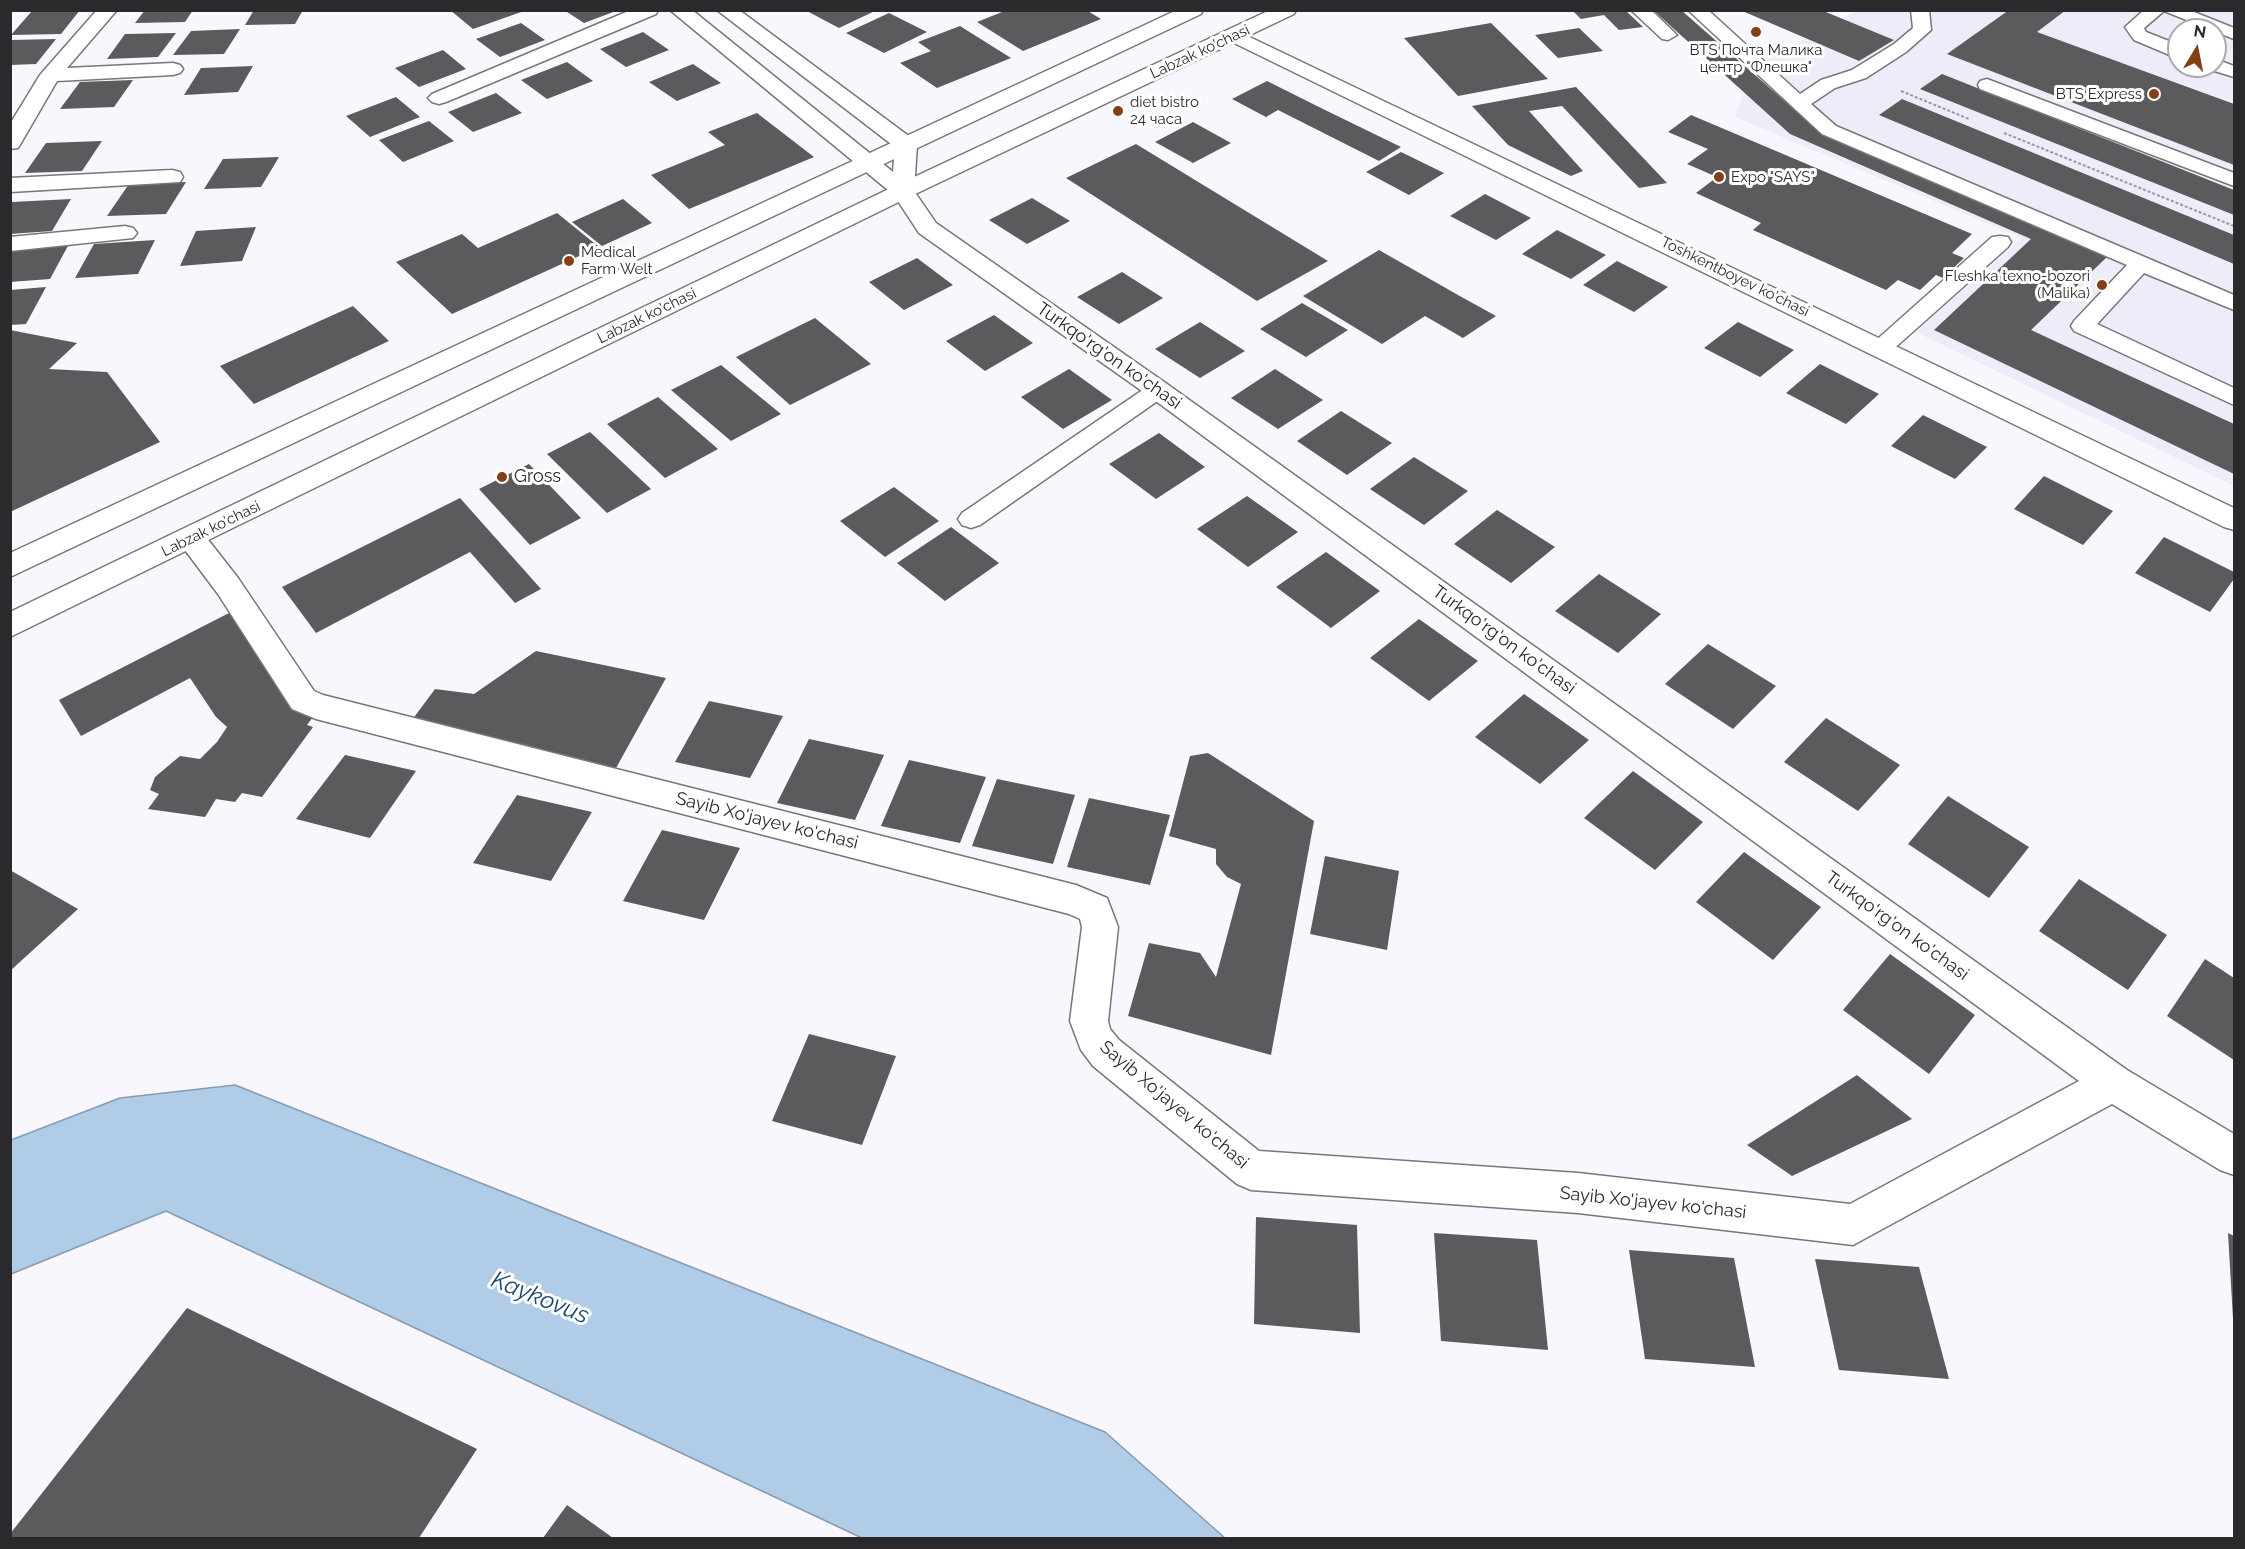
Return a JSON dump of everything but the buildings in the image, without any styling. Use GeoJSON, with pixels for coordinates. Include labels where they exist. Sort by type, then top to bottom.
{"type":"FeatureCollection","features":[{"type":"Feature","properties":{"kind":"street"},"geometry":{"type":"LineString","coordinates":[[10,143],[50,75],[108,10]]}},
{"type":"Feature","properties":{"kind":"street"},"geometry":{"type":"LineString","coordinates":[[440,98],[649,10]]}},
{"type":"Feature","properties":{"kind":"street","name":"Turkqo'rg'on ko'chasi"},"geometry":{"type":"LineString","coordinates":[[679,10],[903,191],[927,228],[1158,390],[2114,1083]]}},
{"type":"Feature","properties":{"kind":"street"},"geometry":{"type":"LineString","coordinates":[[726,10],[906,145]]}},
{"type":"Feature","properties":{"kind":"street"},"geometry":{"type":"LineString","coordinates":[[10,566],[1194,10]]}},
{"type":"Feature","properties":{"kind":"street","name":"Labzak ko'chasi"},"geometry":{"type":"LineString","coordinates":[[10,626],[903,191],[1287,10]]}},
{"type":"Feature","properties":{"kind":"street","name":"Toshkentboyev ko'chasi"},"geometry":{"type":"LineString","coordinates":[[1235,36],[2235,520]]}},
{"type":"Feature","properties":{"kind":"street"},"geometry":{"type":"LineString","coordinates":[[50,75],[173,69]]}},
{"type":"Feature","properties":{"kind":"street"},"geometry":{"type":"LineString","coordinates":[[903,191],[906,145]]}},
{"type":"Feature","properties":{"kind":"street"},"geometry":{"type":"LineString","coordinates":[[10,185],[172,177]]}},
{"type":"Feature","properties":{"kind":"street"},"geometry":{"type":"LineString","coordinates":[[10,244],[125,233]]}},
{"type":"Feature","properties":{"kind":"street","name":"Sayib Xo'jayev ko'chasi"},"geometry":{"type":"LineString","coordinates":[[192,538],[228,586],[303,700],[316,706],[1043,891],[1076,900],[1095,909],[1100,927],[1089,1021],[1094,1038],[1106,1053],[1251,1170],[1578,1193],[1853,1225],[2114,1083]]}},
{"type":"Feature","properties":{"kind":"street"},"geometry":{"type":"LineString","coordinates":[[2114,1083],[2235,1156]]}},
{"type":"Feature","properties":{"kind":"lane"},"geometry":{"type":"LineString","coordinates":[[1640,10],[1668,35]]}},
{"type":"Feature","properties":{"kind":"lane"},"geometry":{"type":"LineString","coordinates":[[1696,10],[1829,130],[2235,303]]}},
{"type":"Feature","properties":{"kind":"lane"},"geometry":{"type":"LineString","coordinates":[[1799,103],[1828,84],[1859,74],[1900,48],[1922,30],[1920,10]]}},
{"type":"Feature","properties":{"kind":"lane"},"geometry":{"type":"LineString","coordinates":[[2156,10],[2134,27],[2140,36],[2167,47]]}},
{"type":"Feature","properties":{"kind":"lane"},"geometry":{"type":"LineString","coordinates":[[2172,10],[2235,34]]}},
{"type":"Feature","properties":{"kind":"lane"},"geometry":{"type":"LineString","coordinates":[[1987,85],[2235,180]]}},
{"type":"Feature","properties":{"kind":"lane"},"geometry":{"type":"LineString","coordinates":[[1881,348],[2000,242]]}},
{"type":"Feature","properties":{"kind":"lane"},"geometry":{"type":"LineString","coordinates":[[2141,263],[2082,326],[2235,397]]}},
{"type":"Feature","properties":{"kind":"lane"},"geometry":{"type":"LineString","coordinates":[[971,519],[1158,390]]}},
{"type":"Feature","properties":{"kind":"path"},"geometry":{"type":"LineString","coordinates":[[1859,74],[1969,119]]}},
{"type":"Feature","properties":{"kind":"path"},"geometry":{"type":"LineString","coordinates":[[2002,132],[2235,226]]}},
{"type":"Feature","properties":{"kind":"shaded area","name":"Fleshka texno-bozori (Malika)"},"geometry":{"type":"Polygon","coordinates":[[[1856,11],[2234,11],[2234,486],[1916,332],[2022,238],[1735,117],[1752,68],[1856,11]]]}},
{"type":"Feature","properties":{"kind":"water","name":"Kaykovus"},"geometry":{"type":"Polygon","coordinates":[[[235,1085],[1105,1432],[1225,1538],[862,1538],[166,1211],[11,1274],[11,1140],[120,1098],[235,1085]]]}},
{"type":"Feature","properties":{"kind":"place","name":"BTS Почта Малика центр \"Флешка\""},"geometry":{"type":"Point","coordinates":[1756,32]}},
{"type":"Feature","properties":{"kind":"place","name":"BTS Express"},"geometry":{"type":"Point","coordinates":[2154,94]}},
{"type":"Feature","properties":{"kind":"place","name":"diet bistro 24 часа"},"geometry":{"type":"Point","coordinates":[1118,111]}},
{"type":"Feature","properties":{"kind":"place","name":"Expo \"SAYS\""},"geometry":{"type":"Point","coordinates":[1719,177]}},
{"type":"Feature","properties":{"kind":"place","name":"Medical Farm Welt"},"geometry":{"type":"Point","coordinates":[569,261]}},
{"type":"Feature","properties":{"kind":"place","name":"Fleshka texno-bozori (Malika)"},"geometry":{"type":"Point","coordinates":[2102,285]}},
{"type":"Feature","properties":{"kind":"place","name":"Gross"},"geometry":{"type":"Point","coordinates":[502,477]}}]}
